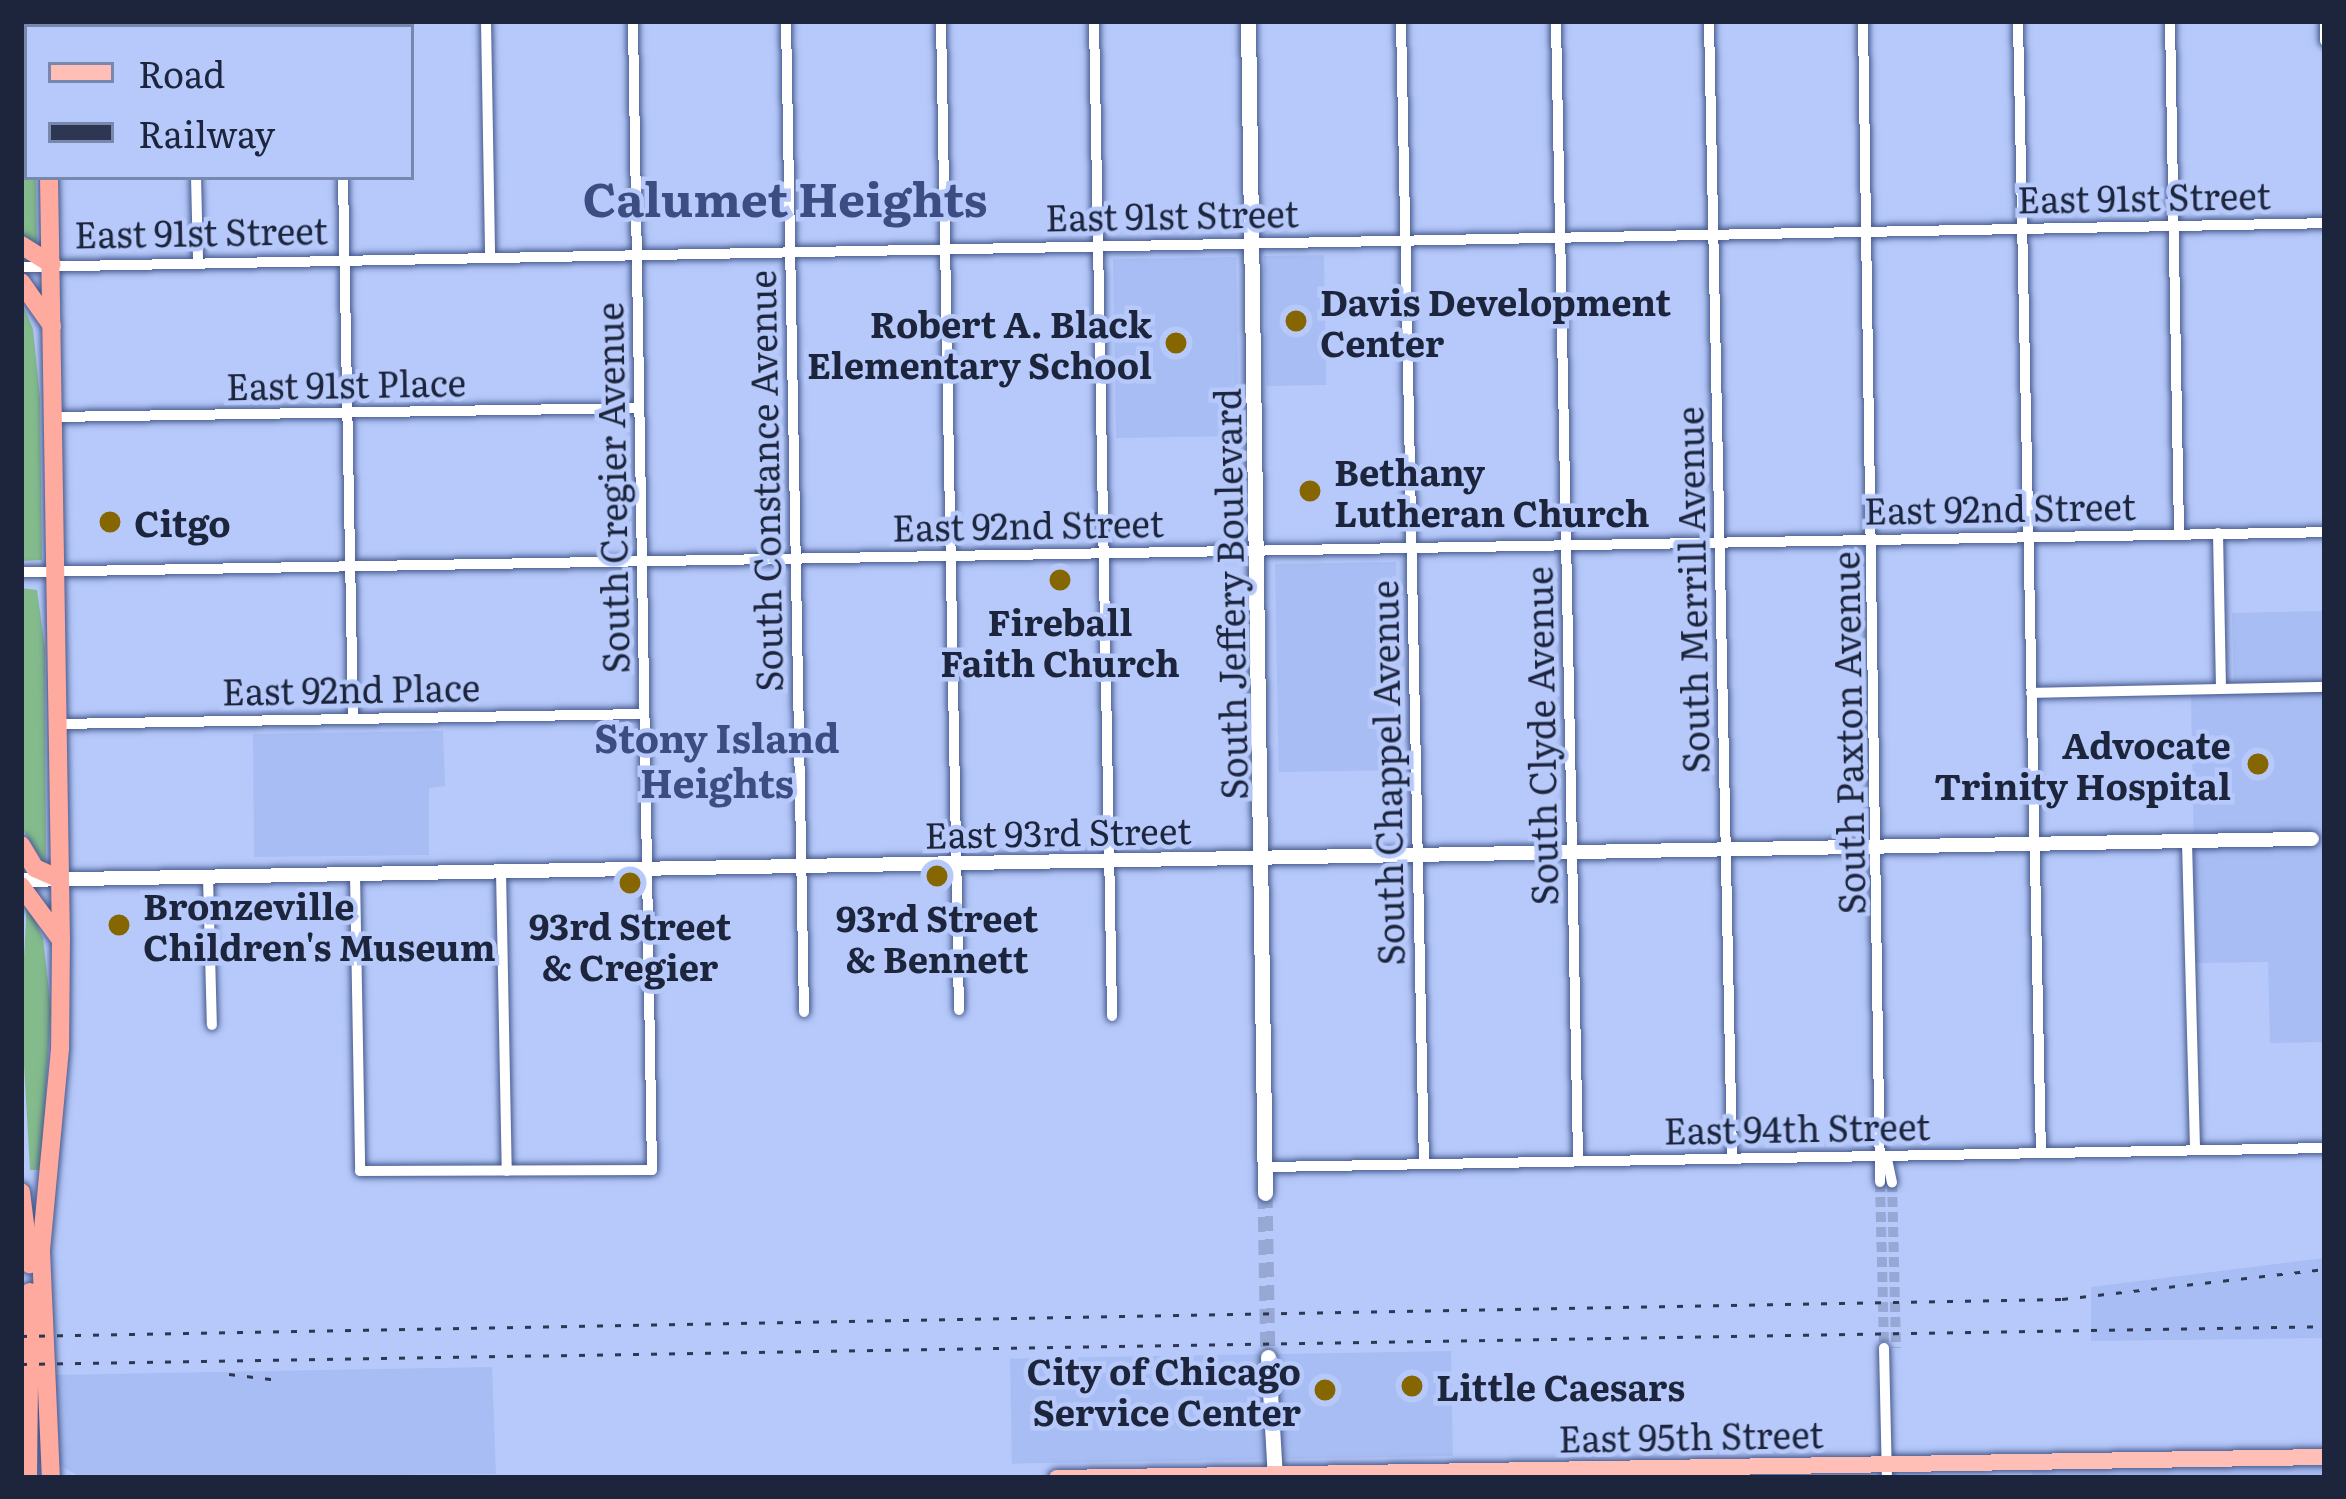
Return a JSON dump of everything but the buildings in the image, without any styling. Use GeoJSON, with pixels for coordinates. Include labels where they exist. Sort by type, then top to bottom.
{"type":"FeatureCollection","features":[{"type":"Feature","properties":{"kind":"highway"},"geometry":{"type":"LineString","coordinates":[[49,180],[61,940],[41,1251],[51,1478]]}},
{"type":"Feature","properties":{"kind":"highway"},"geometry":{"type":"LineString","coordinates":[[21,245],[51,264]]}},
{"type":"Feature","properties":{"kind":"highway"},"geometry":{"type":"LineString","coordinates":[[21,281],[52,326]]}},
{"type":"Feature","properties":{"kind":"highway"},"geometry":{"type":"LineString","coordinates":[[21,845],[35,868],[60,879]]}},
{"type":"Feature","properties":{"kind":"highway"},"geometry":{"type":"LineString","coordinates":[[21,883],[61,940]]}},
{"type":"Feature","properties":{"kind":"highway"},"geometry":{"type":"LineString","coordinates":[[21,1189],[30,1247],[28,1478]]}},
{"type":"Feature","properties":{"kind":"main road","name":"South Jeffery Boulevard"},"geometry":{"type":"LineString","coordinates":[[1248,21],[1270,1193]]}},
{"type":"Feature","properties":{"kind":"main road"},"geometry":{"type":"LineString","coordinates":[[1273,1357],[1275,1476]]}},
{"type":"Feature","properties":{"kind":"main road","name":"East 95th Street"},"geometry":{"type":"LineString","coordinates":[[1058,1478],[1959,1471],[2325,1457]]}},
{"type":"Feature","properties":{"kind":"street"},"geometry":{"type":"LineString","coordinates":[[486,21],[490,256]]}},
{"type":"Feature","properties":{"kind":"street","name":"South Cregier Avenue"},"geometry":{"type":"LineString","coordinates":[[507,1171],[652,1170],[633,21]]}},
{"type":"Feature","properties":{"kind":"street","name":"South Constance Avenue"},"geometry":{"type":"LineString","coordinates":[[786,21],[804,1012]]}},
{"type":"Feature","properties":{"kind":"street"},"geometry":{"type":"LineString","coordinates":[[941,21],[959,1010]]}},
{"type":"Feature","properties":{"kind":"street"},"geometry":{"type":"LineString","coordinates":[[1094,21],[1112,1016]]}},
{"type":"Feature","properties":{"kind":"street","name":"South Chappel Avenue"},"geometry":{"type":"LineString","coordinates":[[1402,21],[1424,1164]]}},
{"type":"Feature","properties":{"kind":"street","name":"South Clyde Avenue"},"geometry":{"type":"LineString","coordinates":[[1556,21],[1578,1161]]}},
{"type":"Feature","properties":{"kind":"street","name":"South Merrill Avenue"},"geometry":{"type":"LineString","coordinates":[[1709,21],[1732,1158]]}},
{"type":"Feature","properties":{"kind":"street","name":"South Paxton Avenue"},"geometry":{"type":"LineString","coordinates":[[1863,21],[1886,1182]]}},
{"type":"Feature","properties":{"kind":"street"},"geometry":{"type":"LineString","coordinates":[[2018,21],[2041,1153]]}},
{"type":"Feature","properties":{"kind":"street"},"geometry":{"type":"LineString","coordinates":[[2170,21],[2179,534]]}},
{"type":"Feature","properties":{"kind":"street"},"geometry":{"type":"LineString","coordinates":[[2325,21],[2325,41]]}},
{"type":"Feature","properties":{"kind":"street"},"geometry":{"type":"LineString","coordinates":[[196,180],[198,261]]}},
{"type":"Feature","properties":{"kind":"street"},"geometry":{"type":"LineString","coordinates":[[343,180],[352,718]]}},
{"type":"Feature","properties":{"kind":"street","name":"East 91st Street"},"geometry":{"type":"LineString","coordinates":[[21,267],[2325,223]]}},
{"type":"Feature","properties":{"kind":"street","name":"East 91st Place"},"geometry":{"type":"LineString","coordinates":[[53,417],[639,408]]}},
{"type":"Feature","properties":{"kind":"street","name":"East 92nd Street"},"geometry":{"type":"LineString","coordinates":[[21,572],[2325,532]]}},
{"type":"Feature","properties":{"kind":"street"},"geometry":{"type":"LineString","coordinates":[[2218,533],[2221,689]]}},
{"type":"Feature","properties":{"kind":"street"},"geometry":{"type":"LineString","coordinates":[[2031,693],[2325,687]]}},
{"type":"Feature","properties":{"kind":"street","name":"East 92nd Place"},"geometry":{"type":"LineString","coordinates":[[58,724],[644,714]]}},
{"type":"Feature","properties":{"kind":"street","name":"East 93rd Street"},"geometry":{"type":"LineString","coordinates":[[21,883],[2318,839]]}},
{"type":"Feature","properties":{"kind":"street"},"geometry":{"type":"LineString","coordinates":[[2187,842],[2195,1150]]}},
{"type":"Feature","properties":{"kind":"street"},"geometry":{"type":"LineString","coordinates":[[355,874],[359,1172],[507,1171],[501,872]]}},
{"type":"Feature","properties":{"kind":"street"},"geometry":{"type":"LineString","coordinates":[[208,877],[212,1025]]}},
{"type":"Feature","properties":{"kind":"street","name":"East 94th Street"},"geometry":{"type":"LineString","coordinates":[[1269,1166],[2325,1148]]}},
{"type":"Feature","properties":{"kind":"street"},"geometry":{"type":"LineString","coordinates":[[21,1189],[47,1186]]}},
{"type":"Feature","properties":{"kind":"street"},"geometry":{"type":"LineString","coordinates":[[1888,1471],[1890,1348]]}},
{"type":"Feature","properties":{"kind":"shaded area","name":"Davis Development Center"},"geometry":{"type":"Polygon","coordinates":[[[1324,255],[1326,385],[1266,386],[1264,256],[1324,255]]]}},
{"type":"Feature","properties":{"kind":"shaded area","name":"Robert A. Black Elementary School"},"geometry":{"type":"Polygon","coordinates":[[[1236,257],[1239,436],[1116,438],[1113,259],[1236,257]]]}},
{"type":"Feature","properties":{"kind":"shaded area"},"geometry":{"type":"Polygon","coordinates":[[[1396,562],[1400,770],[1279,772],[1275,564],[1396,562]]]}},
{"type":"Feature","properties":{"kind":"shaded area","name":"Advocate Trinity Hospital"},"geometry":{"type":"Polygon","coordinates":[[[2325,611],[2325,1042],[2270,1043],[2268,962],[2196,963],[2191,695],[2234,694],[2232,613],[2325,611]]]}},
{"type":"Feature","properties":{"kind":"shaded area"},"geometry":{"type":"Polygon","coordinates":[[[443,731],[445,786],[429,788],[429,855],[254,857],[253,734],[443,731]]]}},
{"type":"Feature","properties":{"kind":"shaded area"},"geometry":{"type":"Polygon","coordinates":[[[2325,1258],[2325,1338],[2091,1341],[2091,1287],[2325,1258]]]}},
{"type":"Feature","properties":{"kind":"shaded area"},"geometry":{"type":"Polygon","coordinates":[[[1451,1351],[1453,1456],[1012,1464],[1010,1359],[1451,1351]]]}},
{"type":"Feature","properties":{"kind":"shaded area"},"geometry":{"type":"Polygon","coordinates":[[[492,1367],[496,1474],[81,1477],[59,1465],[54,1375],[492,1367]]]}},
{"type":"Feature","properties":{"kind":"shaded area"},"geometry":{"type":"Polygon","coordinates":[[[2325,1466],[2325,1478],[2032,1478],[2032,1471],[2325,1466]]]}},
{"type":"Feature","properties":{"kind":"green space"},"geometry":{"type":"Polygon","coordinates":[[[21,21],[27,24],[24,180],[36,180],[37,246],[28,247],[21,233],[21,21]]]}},
{"type":"Feature","properties":{"kind":"green space"},"geometry":{"type":"Polygon","coordinates":[[[21,301],[33,329],[40,397],[42,560],[21,561],[21,301]]]}},
{"type":"Feature","properties":{"kind":"green space"},"geometry":{"type":"Polygon","coordinates":[[[21,588],[37,590],[45,648],[46,866],[21,827],[21,588]]]}},
{"type":"Feature","properties":{"kind":"green space"},"geometry":{"type":"Polygon","coordinates":[[[27,903],[43,938],[51,1009],[41,1170],[30,1170],[21,1011],[27,903]]]}},
{"type":"Feature","properties":{"kind":"tunnel"},"geometry":{"type":"LineString","coordinates":[[1880,1182],[1884,1348]]}},
{"type":"Feature","properties":{"kind":"tunnel"},"geometry":{"type":"LineString","coordinates":[[1892,1182],[1896,1348]]}},
{"type":"Feature","properties":{"kind":"tunnel"},"geometry":{"type":"LineString","coordinates":[[1265,1193],[1268,1357]]}},
{"type":"Feature","properties":{"kind":"railway"},"geometry":{"type":"LineString","coordinates":[[21,1336],[2062,1299],[2325,1269]]}},
{"type":"Feature","properties":{"kind":"railway"},"geometry":{"type":"LineString","coordinates":[[21,1364],[2325,1326]]}},
{"type":"Feature","properties":{"kind":"railway"},"geometry":{"type":"LineString","coordinates":[[229,1374],[279,1380]]}},
{"type":"Feature","properties":{"kind":"place","name":"Davis Development Center"},"geometry":{"type":"Point","coordinates":[1296,321]}},
{"type":"Feature","properties":{"kind":"place","name":"Robert A. Black Elementary School"},"geometry":{"type":"Point","coordinates":[1176,343]}},
{"type":"Feature","properties":{"kind":"place","name":"Bethany Lutheran Church"},"geometry":{"type":"Point","coordinates":[1310,491]}},
{"type":"Feature","properties":{"kind":"place","name":"Citgo"},"geometry":{"type":"Point","coordinates":[110,522]}},
{"type":"Feature","properties":{"kind":"place","name":"Fireball Faith Church"},"geometry":{"type":"Point","coordinates":[1060,580]}},
{"type":"Feature","properties":{"kind":"place","name":"Advocate Trinity Hospital"},"geometry":{"type":"Point","coordinates":[2258,764]}},
{"type":"Feature","properties":{"kind":"place","name":"93rd Street & Bennett"},"geometry":{"type":"Point","coordinates":[937,876]}},
{"type":"Feature","properties":{"kind":"place","name":"93rd Street & Cregier"},"geometry":{"type":"Point","coordinates":[630,883]}},
{"type":"Feature","properties":{"kind":"place","name":"Bronzeville Children's Museum"},"geometry":{"type":"Point","coordinates":[119,925]}},
{"type":"Feature","properties":{"kind":"place","name":"Little Caesars"},"geometry":{"type":"Point","coordinates":[1412,1386]}},
{"type":"Feature","properties":{"kind":"place","name":"City of Chicago Service Center"},"geometry":{"type":"Point","coordinates":[1325,1390]}},
{"type":"Feature","properties":{"kind":"district","name":"Calumet Heights"},"geometry":{"type":"Point","coordinates":[785,197]}},
{"type":"Feature","properties":{"kind":"district","name":"Stony Island Heights"},"geometry":{"type":"Point","coordinates":[717,760]}}]}
